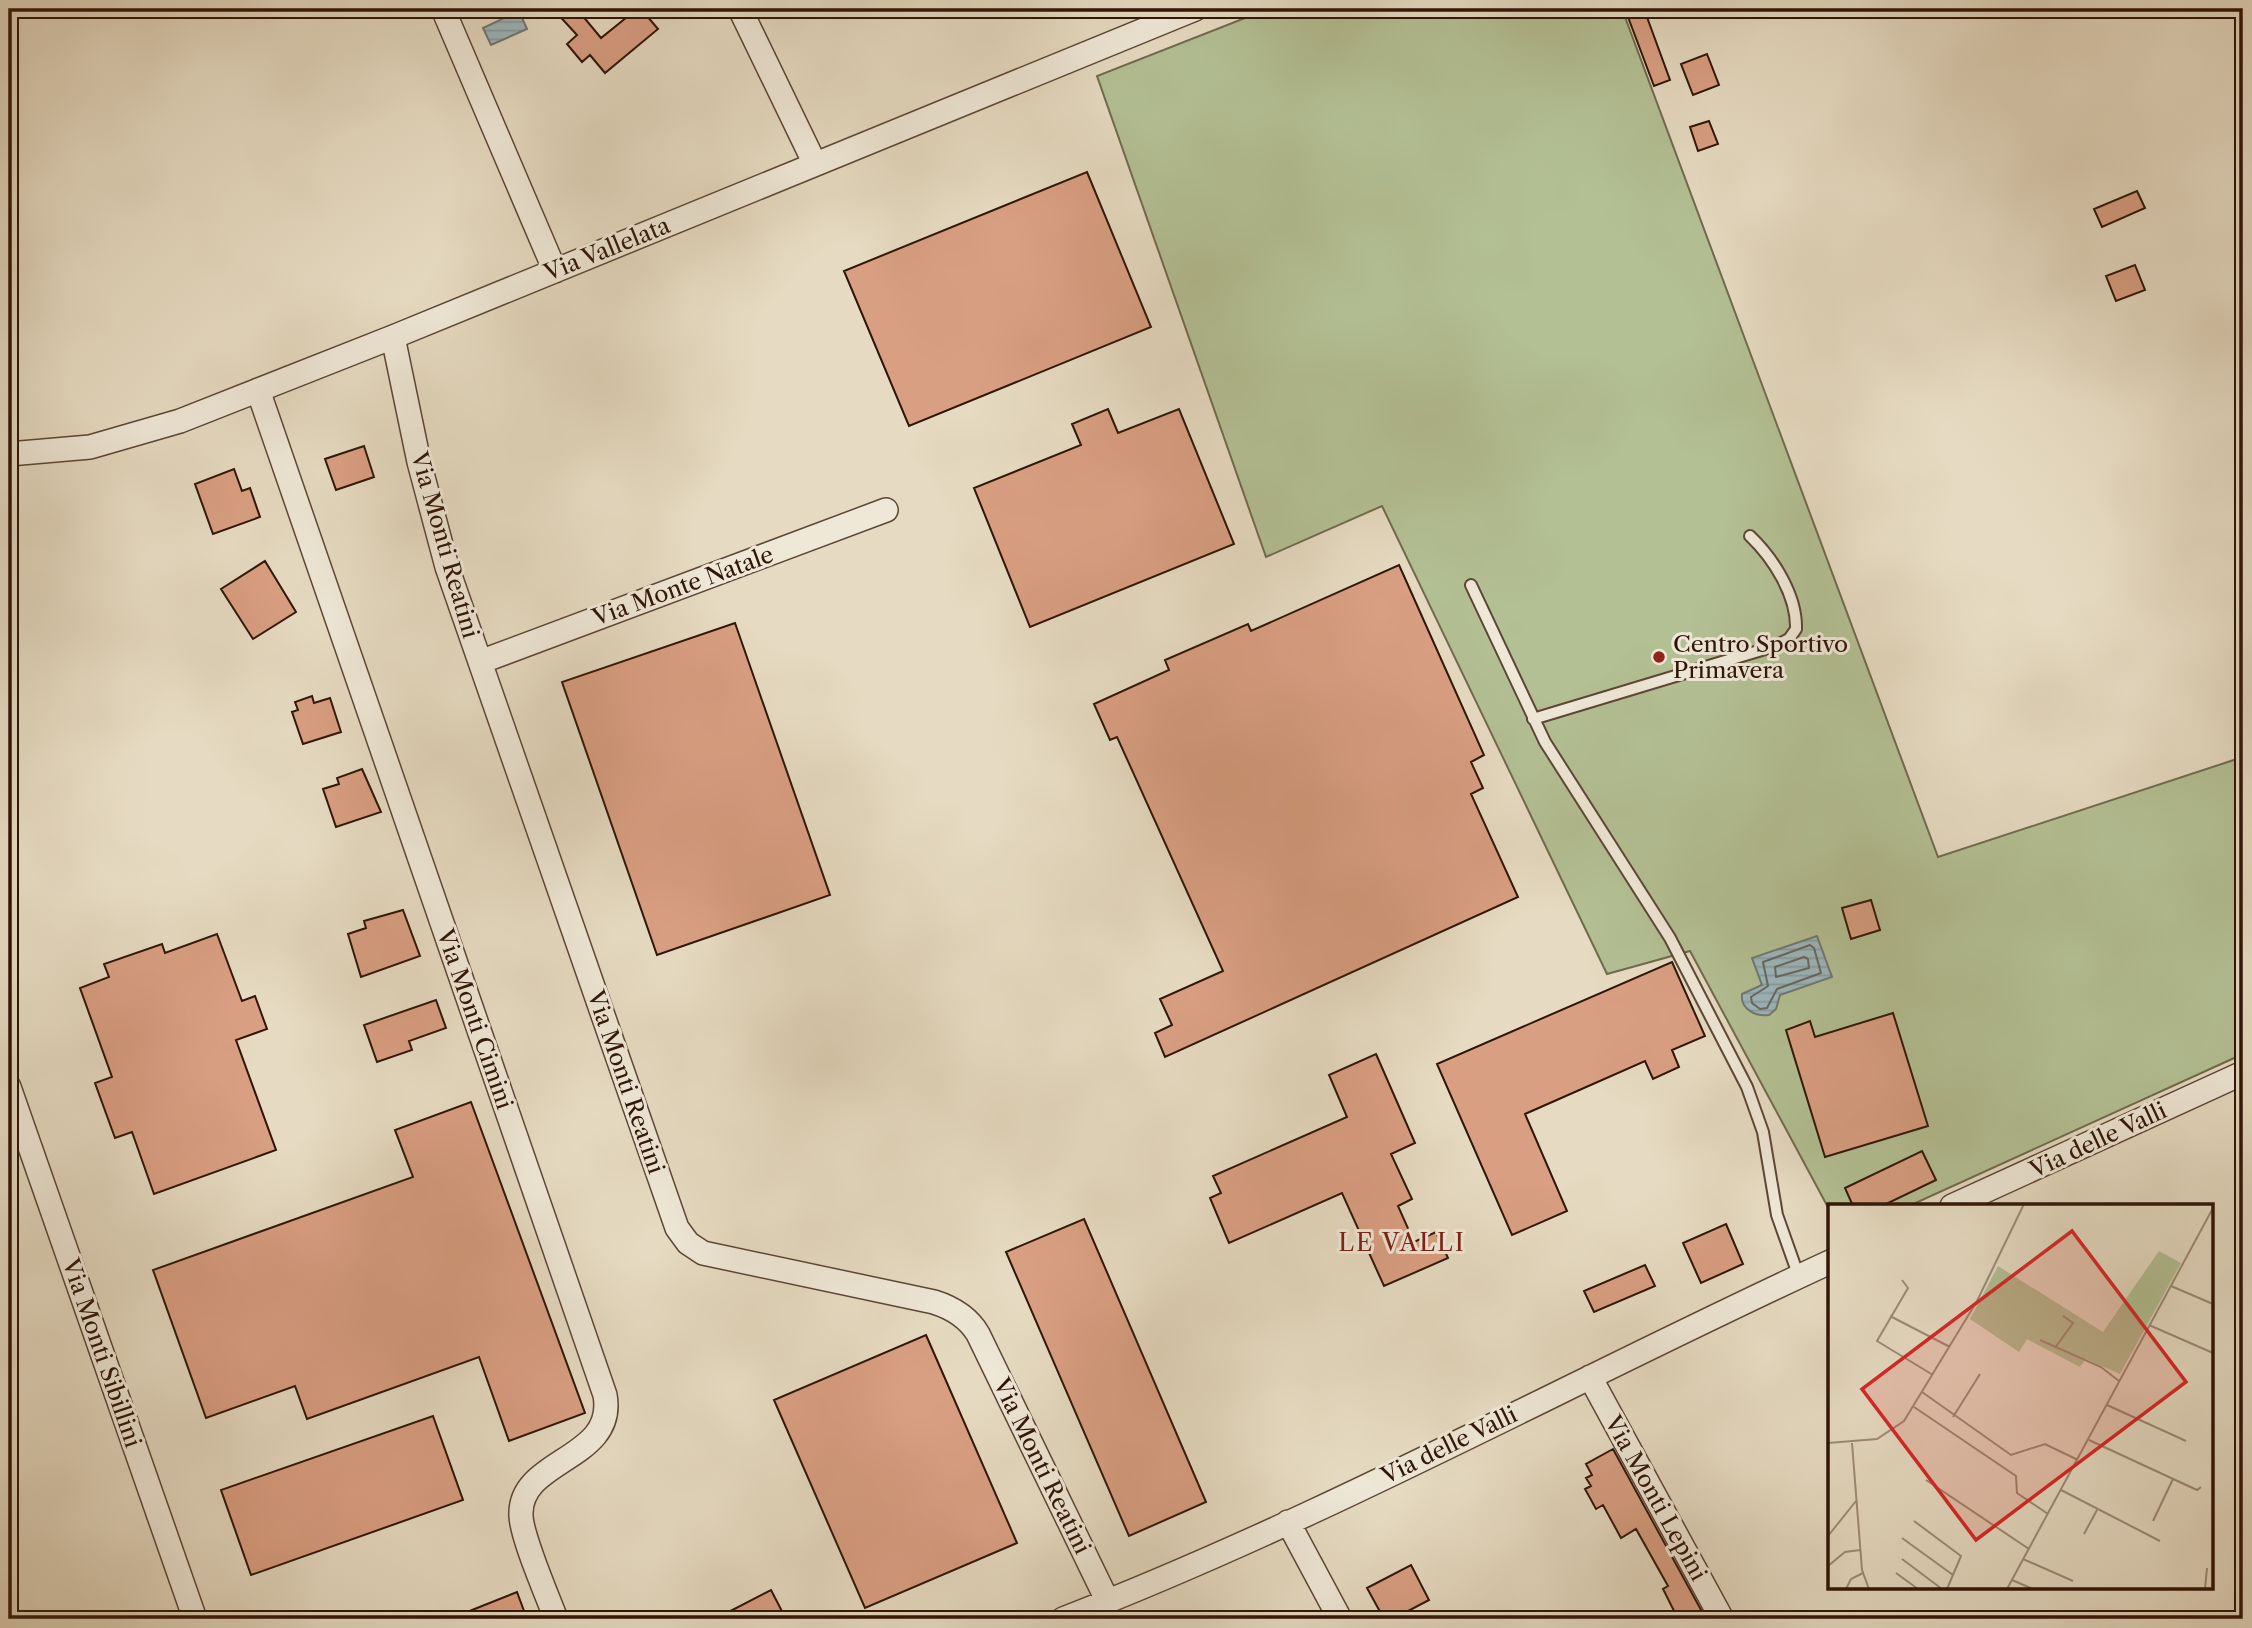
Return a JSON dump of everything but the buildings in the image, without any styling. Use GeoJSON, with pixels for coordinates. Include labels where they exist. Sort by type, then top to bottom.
{"type":"FeatureCollection","features":[{"type":"Feature","properties":{"kind":"street"},"geometry":{"type":"LineString","coordinates":[[443,9],[555,271]]}},
{"type":"Feature","properties":{"kind":"street"},"geometry":{"type":"LineString","coordinates":[[740,9],[815,164]]}},
{"type":"Feature","properties":{"kind":"street","name":"Via Vallelata"},"geometry":{"type":"LineString","coordinates":[[9,454],[70,450],[121,440],[258,390],[1195,9]]}},
{"type":"Feature","properties":{"kind":"street","name":"Via Monti Reatini"},"geometry":{"type":"LineString","coordinates":[[393,337],[431,509],[480,662],[682,1237],[703,1253],[934,1302],[951,1308],[968,1321],[978,1334],[1108,1602]]}},
{"type":"Feature","properties":{"kind":"street","name":"Via Monti Cimini"},"geometry":{"type":"LineString","coordinates":[[258,390],[604,1395],[606,1418],[599,1432],[539,1478],[523,1499],[522,1525],[556,1619]]}},
{"type":"Feature","properties":{"kind":"street","name":"Via Monte Natale"},"geometry":{"type":"LineString","coordinates":[[480,662],[886,510]]}},
{"type":"Feature","properties":{"kind":"street","name":"Via delle Valli"},"geometry":{"type":"LineString","coordinates":[[1956,1204],[2243,1073]]}},
{"type":"Feature","properties":{"kind":"street","name":"Via Monti Sibillini"},"geometry":{"type":"LineString","coordinates":[[9,1087],[195,1619]]}},
{"type":"Feature","properties":{"kind":"street","name":"Via delle Valli"},"geometry":{"type":"LineString","coordinates":[[1063,1619],[1108,1602],[1287,1522],[1828,1263]]}},
{"type":"Feature","properties":{"kind":"street","name":"Via Monti Lepini"},"geometry":{"type":"LineString","coordinates":[[1590,1377],[1722,1619]]}},
{"type":"Feature","properties":{"kind":"street"},"geometry":{"type":"LineString","coordinates":[[1287,1522],[1340,1619]]}},
{"type":"Feature","properties":{"kind":"lane"},"geometry":{"type":"LineString","coordinates":[[1533,719],[1775,646],[1789,639],[1796,629],[1795,613],[1774,563],[1750,536]]}},
{"type":"Feature","properties":{"kind":"lane"},"geometry":{"type":"LineString","coordinates":[[1471,585],[1533,719],[1671,938],[1747,1087],[1763,1132],[1777,1215],[1799,1276]]}},
{"type":"Feature","properties":{"kind":"green space","name":"Centro Sportivo Primavera"},"geometry":{"type":"Polygon","coordinates":[[[1268,9],[1622,9],[1938,857],[2243,757],[2243,1054],[1913,1204],[1828,1204],[1828,1207],[1690,951],[1607,974],[1382,506],[1266,557],[1097,76],[1268,9]]]}},
{"type":"Feature","properties":{"kind":"water"},"geometry":{"type":"Polygon","coordinates":[[[519,11],[527,29],[491,45],[483,28],[519,11]]]}},
{"type":"Feature","properties":{"kind":"water"},"geometry":{"type":"Polygon","coordinates":[[[1817,936],[1832,977],[1780,995],[1776,1009],[1769,1015],[1754,1013],[1746,1008],[1742,994],[1762,985],[1752,958],[1817,936]]]}},
{"type":"Feature","properties":{"kind":"place","name":"Centro Sportivo Primavera"},"geometry":{"type":"Point","coordinates":[1659,657]}},
{"type":"Feature","properties":{"kind":"district","name":"LE VALLI"},"geometry":{"type":"Point","coordinates":[1402,1242]}}]}
